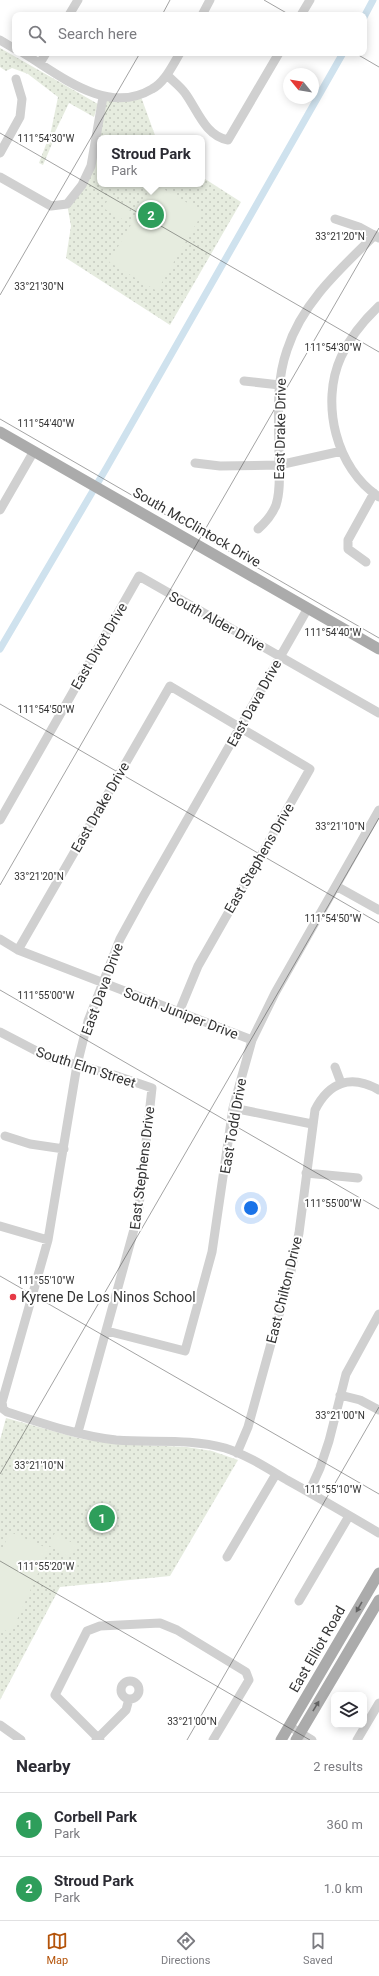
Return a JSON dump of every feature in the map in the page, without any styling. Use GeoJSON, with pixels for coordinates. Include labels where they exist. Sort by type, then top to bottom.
{"type":"FeatureCollection","features":[{"type":"Feature","properties":{"kind":"main road","name":"South McClintock Drive"},"geometry":{"type":"LineString","coordinates":[[0,432],[379,649]]}},
{"type":"Feature","properties":{"kind":"main road","name":"East Elliot Road"},"geometry":{"type":"LineString","coordinates":[[281,1740],[379,1573]]}},
{"type":"Feature","properties":{"kind":"main road","name":"East Elliot Road"},"geometry":{"type":"LineString","coordinates":[[298,1736],[379,1600]]}},
{"type":"Feature","properties":{"kind":"street"},"geometry":{"type":"LineString","coordinates":[[71,12],[78,0]]}},
{"type":"Feature","properties":{"kind":"street"},"geometry":{"type":"LineString","coordinates":[[204,12],[210,0]]}},
{"type":"Feature","properties":{"kind":"street"},"geometry":{"type":"LineString","coordinates":[[303,12],[310,0]]}},
{"type":"Feature","properties":{"kind":"street"},"geometry":{"type":"LineString","coordinates":[[0,40],[12,47]]}},
{"type":"Feature","properties":{"kind":"street"},"geometry":{"type":"LineString","coordinates":[[28,56],[85,90],[103,97],[118,98],[134,96],[153,89],[167,75],[178,56]]}},
{"type":"Feature","properties":{"kind":"street"},"geometry":{"type":"LineString","coordinates":[[40,63],[44,56]]}},
{"type":"Feature","properties":{"kind":"street"},"geometry":{"type":"LineString","coordinates":[[167,75],[185,93],[196,114],[211,131],[220,139],[228,140],[277,56]]}},
{"type":"Feature","properties":{"kind":"street"},"geometry":{"type":"LineString","coordinates":[[0,153],[20,117],[22,99],[16,79]]}},
{"type":"Feature","properties":{"kind":"street"},"geometry":{"type":"LineString","coordinates":[[0,177],[51,206],[67,204],[82,185],[90,166],[103,97]]}},
{"type":"Feature","properties":{"kind":"street"},"geometry":{"type":"LineString","coordinates":[[335,220],[359,227],[377,237]]}},
{"type":"Feature","properties":{"kind":"street","name":"East Drake Drive"},"geometry":{"type":"LineString","coordinates":[[258,529],[270,519],[276,504],[279,465],[280,385],[286,351],[294,330],[304,312],[328,282],[377,237]]}},
{"type":"Feature","properties":{"kind":"street"},"geometry":{"type":"LineString","coordinates":[[366,562],[348,549],[348,540],[376,495],[360,478],[342,451],[334,429],[332,407],[333,385],[340,358],[350,339],[363,322],[379,306]]}},
{"type":"Feature","properties":{"kind":"street"},"geometry":{"type":"LineString","coordinates":[[244,381],[280,385]]}},
{"type":"Feature","properties":{"kind":"street"},"geometry":{"type":"LineString","coordinates":[[0,510],[3,499],[34,451]]}},
{"type":"Feature","properties":{"kind":"street"},"geometry":{"type":"LineString","coordinates":[[195,463],[220,466],[279,465],[342,451]]}},
{"type":"Feature","properties":{"kind":"street","name":"South Alder Drive"},"geometry":{"type":"LineString","coordinates":[[139,576],[379,713]]}},
{"type":"Feature","properties":{"kind":"street","name":"East Divot Drive"},"geometry":{"type":"LineString","coordinates":[[0,820],[139,576]]}},
{"type":"Feature","properties":{"kind":"street","name":"East Dava Drive"},"geometry":{"type":"LineString","coordinates":[[78,1432],[34,1421],[7,1412],[3,1409],[2,1402],[48,1240],[77,1064],[88,1021],[120,939],[308,608]]}},
{"type":"Feature","properties":{"kind":"street","name":"East Drake Drive"},"geometry":{"type":"LineString","coordinates":[[18,950],[170,686],[241,727]]}},
{"type":"Feature","properties":{"kind":"street","name":"East Stephens Drive"},"geometry":{"type":"LineString","coordinates":[[179,1012],[198,966],[310,769],[241,727]]}},
{"type":"Feature","properties":{"kind":"street","name":"East Todd Drive"},"geometry":{"type":"LineString","coordinates":[[107,1331],[185,1351],[212,1252],[233,1108],[252,1040],[274,993],[379,811]]}},
{"type":"Feature","properties":{"kind":"street"},"geometry":{"type":"LineString","coordinates":[[336,886],[379,910]]}},
{"type":"Feature","properties":{"kind":"street","name":"South Juniper Drive"},"geometry":{"type":"LineString","coordinates":[[0,939],[18,950],[252,1040]]}},
{"type":"Feature","properties":{"kind":"street","name":"South Elm Street"},"geometry":{"type":"LineString","coordinates":[[0,1032],[48,1057],[114,1075],[152,1088]]}},
{"type":"Feature","properties":{"kind":"street"},"geometry":{"type":"LineString","coordinates":[[334,1067],[341,1083],[355,1081],[369,1084],[379,1090]]}},
{"type":"Feature","properties":{"kind":"street","name":"East Chilton Drive"},"geometry":{"type":"LineString","coordinates":[[237,1453],[248,1427],[291,1270],[299,1233],[315,1110],[321,1097],[330,1089],[341,1083]]}},
{"type":"Feature","properties":{"kind":"street","name":"East Stephens Drive"},"geometry":{"type":"LineString","coordinates":[[78,1432],[138,1215],[152,1088]]}},
{"type":"Feature","properties":{"kind":"street"},"geometry":{"type":"LineString","coordinates":[[233,1108],[312,1124]]}},
{"type":"Feature","properties":{"kind":"street"},"geometry":{"type":"LineString","coordinates":[[5,1136],[30,1144],[64,1149]]}},
{"type":"Feature","properties":{"kind":"street"},"geometry":{"type":"LineString","coordinates":[[306,1173],[358,1178]]}},
{"type":"Feature","properties":{"kind":"street"},"geometry":{"type":"LineString","coordinates":[[0,1226],[48,1240]]}},
{"type":"Feature","properties":{"kind":"street"},"geometry":{"type":"LineString","coordinates":[[309,1492],[320,1468],[346,1374],[379,1314]]}},
{"type":"Feature","properties":{"kind":"street"},"geometry":{"type":"LineString","coordinates":[[340,1395],[360,1400],[379,1410]]}},
{"type":"Feature","properties":{"kind":"street"},"geometry":{"type":"LineString","coordinates":[[78,1432],[116,1440],[187,1442],[214,1446],[237,1453],[309,1492],[379,1533]]}},
{"type":"Feature","properties":{"kind":"street"},"geometry":{"type":"LineString","coordinates":[[227,1557],[276,1474]]}},
{"type":"Feature","properties":{"kind":"street"},"geometry":{"type":"LineString","coordinates":[[299,1601],[349,1516]]}},
{"type":"Feature","properties":{"kind":"street"},"geometry":{"type":"LineString","coordinates":[[129,1699],[126,1710],[98,1740],[54,1695],[87,1631],[100,1626],[160,1623],[177,1630],[246,1672],[249,1680],[213,1740]]}},
{"type":"Feature","properties":{"kind":"street"},"geometry":{"type":"LineString","coordinates":[[357,1740],[379,1703]]}},
{"type":"Feature","properties":{"kind":"street"},"geometry":{"type":"LineString","coordinates":[[0,1726],[21,1740]]}},
{"type":"Feature","properties":{"kind":"street"},"geometry":{"type":"LineString","coordinates":[[289,1726],[298,1736],[312,1740]]}},
{"type":"Feature","properties":{"kind":"shaded area"},"geometry":{"type":"Polygon","coordinates":[[[0,48],[98,104],[94,117],[69,103],[55,132],[52,144],[43,165],[39,163],[51,131],[58,97],[28,74],[12,68],[6,71],[0,67],[0,48]]]}},
{"type":"Feature","properties":{"kind":"shaded area"},"geometry":{"type":"Polygon","coordinates":[[[140,94],[155,135],[97,135],[97,187],[205,187],[205,179],[241,202],[170,325],[66,258],[71,226],[67,204],[91,166],[103,97],[140,94]]]}},
{"type":"Feature","properties":{"kind":"shaded area"},"geometry":{"type":"Polygon","coordinates":[[[153,187],[160,187],[203,212],[157,291],[109,262],[153,187]]]}},
{"type":"Feature","properties":{"kind":"shaded area"},"geometry":{"type":"Polygon","coordinates":[[[110,196],[131,208],[124,220],[103,208],[110,196]]]}},
{"type":"Feature","properties":{"kind":"shaded area"},"geometry":{"type":"Polygon","coordinates":[[[6,1418],[82,1439],[120,1444],[187,1447],[212,1451],[238,1460],[170,1576],[60,1587],[0,1700],[0,1440],[6,1418]]]}},
{"type":"Feature","properties":{"kind":"shaded area"},"geometry":{"type":"Polygon","coordinates":[[[10,1532],[49,1549],[11,1633],[0,1628],[0,1554],[10,1532]]]}},
{"type":"Feature","properties":{"kind":"shaded area"},"geometry":{"type":"Polygon","coordinates":[[[55,1533],[76,1545],[69,1557],[48,1545],[55,1533]]]}},
{"type":"Feature","properties":{"kind":"waterway"},"geometry":{"type":"LineString","coordinates":[[367,12],[373,0]]}},
{"type":"Feature","properties":{"kind":"waterway"},"geometry":{"type":"LineString","coordinates":[[0,649],[107,467],[341,56]]}},
{"type":"Feature","properties":{"kind":"place","name":"Stroud Park"},"geometry":{"type":"Point","coordinates":[151,215]}},
{"type":"Feature","properties":{"kind":"place","name":"Kyrene De Los Ninos School"},"geometry":{"type":"Point","coordinates":[13,1297]}},
{"type":"Feature","properties":{"kind":"place","name":"Corbell Park"},"geometry":{"type":"Point","coordinates":[102,1518]}}]}
